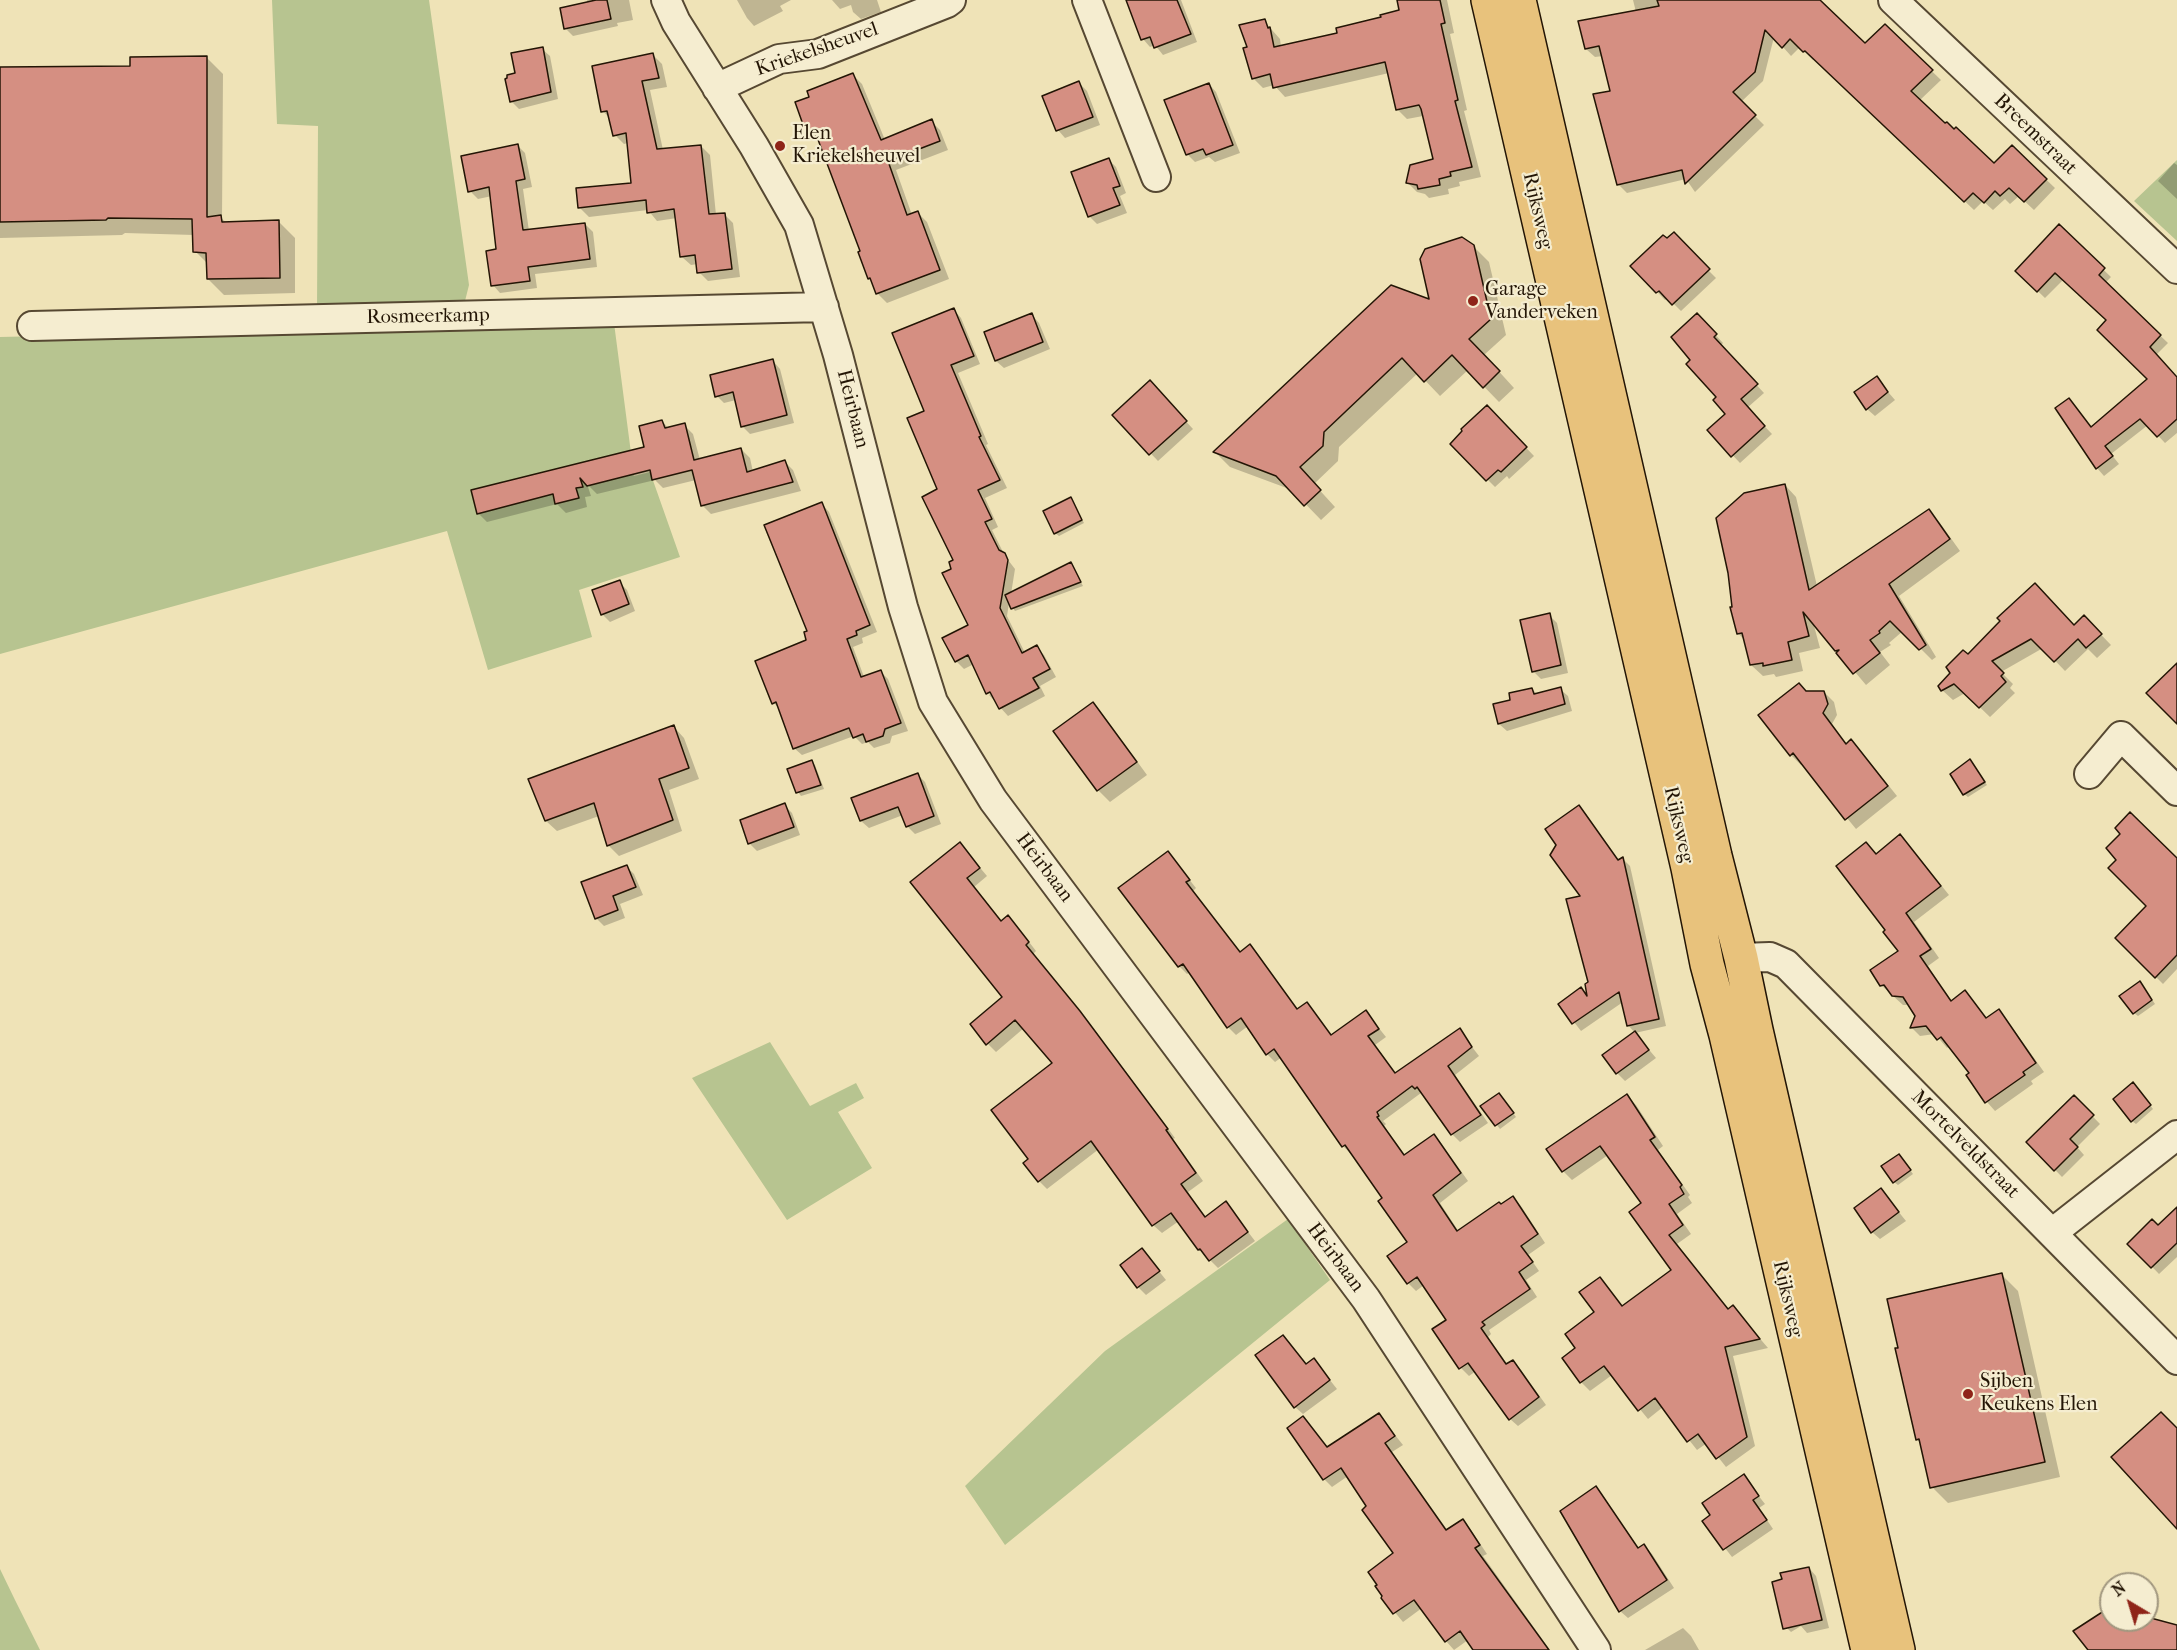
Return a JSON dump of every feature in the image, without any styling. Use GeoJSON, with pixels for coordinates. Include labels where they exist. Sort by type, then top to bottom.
{"type":"FeatureCollection","features":[{"type":"Feature","properties":{"kind":"main road","name":"Rijksweg"},"geometry":{"type":"LineString","coordinates":[[1488,0],[1689,868],[1707,964],[1737,1081],[1868,1650]]}},
{"type":"Feature","properties":{"kind":"main road","name":"Rijksweg"},"geometry":{"type":"LineString","coordinates":[[1519,0],[1715,856],[1741,958],[1898,1650]]}},
{"type":"Feature","properties":{"kind":"street","name":"Heirbaan"},"geometry":{"type":"LineString","coordinates":[[666,0],[676,22],[754,146],[799,225],[824,307],[903,607],[933,702],[993,800],[1366,1299],[1596,1650]]}},
{"type":"Feature","properties":{"kind":"street","name":"Kriekelsheuvel"},"geometry":{"type":"LineString","coordinates":[[717,88],[779,59],[818,54],[951,0]]}},
{"type":"Feature","properties":{"kind":"street"},"geometry":{"type":"LineString","coordinates":[[1087,0],[1156,177]]}},
{"type":"Feature","properties":{"kind":"street","name":"Breemstraat"},"geometry":{"type":"LineString","coordinates":[[1893,0],[2177,269]]}},
{"type":"Feature","properties":{"kind":"street","name":"Rosmeerkamp"},"geometry":{"type":"LineString","coordinates":[[32,326],[824,307]]}},
{"type":"Feature","properties":{"kind":"street"},"geometry":{"type":"LineString","coordinates":[[2089,774],[2121,736],[2177,791]]}},
{"type":"Feature","properties":{"kind":"street","name":"Mortelveldstraat"},"geometry":{"type":"LineString","coordinates":[[1741,958],[1770,957],[1786,964],[2177,1360]]}},
{"type":"Feature","properties":{"kind":"street"},"geometry":{"type":"LineString","coordinates":[[2052,1233],[2177,1135]]}},
{"type":"Feature","properties":{"kind":"green space"},"geometry":{"type":"Polygon","coordinates":[[[272,0],[429,0],[469,285],[465,301],[317,310],[318,126],[277,124],[272,0]]]}},
{"type":"Feature","properties":{"kind":"green space"},"geometry":{"type":"Polygon","coordinates":[[[2177,160],[2177,241],[2134,201],[2177,160]]]}},
{"type":"Feature","properties":{"kind":"green space"},"geometry":{"type":"Polygon","coordinates":[[[614,323],[634,476],[650,472],[680,557],[579,590],[592,637],[488,670],[447,531],[0,654],[0,337],[614,323]]]}},
{"type":"Feature","properties":{"kind":"green space"},"geometry":{"type":"Polygon","coordinates":[[[770,1042],[810,1106],[856,1083],[864,1098],[838,1112],[872,1168],[787,1220],[692,1078],[770,1042]]]}},
{"type":"Feature","properties":{"kind":"green space"},"geometry":{"type":"Polygon","coordinates":[[[1288,1219],[1330,1280],[1005,1545],[965,1486],[1105,1351],[1288,1219]]]}},
{"type":"Feature","properties":{"kind":"green space"},"geometry":{"type":"Polygon","coordinates":[[[0,1569],[15,1600],[40,1650],[0,1650],[0,1569]]]}},
{"type":"Feature","properties":{"kind":"building"},"geometry":{"type":"Polygon","coordinates":[[[596,0],[607,0],[611,19],[564,29],[560,8],[596,0]]]}},
{"type":"Feature","properties":{"kind":"building"},"geometry":{"type":"Polygon","coordinates":[[[1126,0],[1177,0],[1191,34],[1154,48],[1150,37],[1141,40],[1126,0]]]}},
{"type":"Feature","properties":{"kind":"building"},"geometry":{"type":"Polygon","coordinates":[[[1397,0],[1440,0],[1445,23],[1441,24],[1458,100],[1455,101],[1472,167],[1450,172],[1451,176],[1439,179],[1440,185],[1418,189],[1417,185],[1406,183],[1410,165],[1433,159],[1421,109],[1419,105],[1396,110],[1385,62],[1273,88],[1270,74],[1252,79],[1243,48],[1247,47],[1239,25],[1265,19],[1268,28],[1270,27],[1274,47],[1337,33],[1336,28],[1381,17],[1380,15],[1399,10],[1397,0]]]}},
{"type":"Feature","properties":{"kind":"building"},"geometry":{"type":"Polygon","coordinates":[[[1657,0],[1820,0],[1865,43],[1885,24],[1933,70],[1911,91],[1945,123],[1947,122],[1954,129],[1956,127],[1994,163],[2012,145],[2047,179],[2024,202],[2009,188],[2000,196],[1995,191],[1984,203],[1973,193],[1964,202],[1805,51],[1803,52],[1790,39],[1782,48],[1765,30],[1755,72],[1733,92],[1756,115],[1685,184],[1682,170],[1617,185],[1593,94],[1610,91],[1599,46],[1585,49],[1578,21],[1659,6],[1657,0]]]}},
{"type":"Feature","properties":{"kind":"building"},"geometry":{"type":"Polygon","coordinates":[[[543,47],[551,92],[510,102],[505,79],[507,75],[515,73],[511,53],[543,47]]]}},
{"type":"Feature","properties":{"kind":"building"},"geometry":{"type":"Polygon","coordinates":[[[653,53],[659,78],[642,81],[657,149],[701,145],[709,214],[725,213],[732,269],[697,273],[695,255],[680,257],[674,209],[647,213],[646,200],[578,208],[576,188],[631,183],[626,133],[613,136],[607,111],[601,112],[592,66],[653,53]]]}},
{"type":"Feature","properties":{"kind":"building"},"geometry":{"type":"Polygon","coordinates":[[[207,56],[207,217],[221,215],[222,222],[279,220],[280,278],[207,279],[206,253],[193,252],[192,219],[108,218],[106,220],[0,222],[0,67],[130,66],[130,57],[207,56]]]}},
{"type":"Feature","properties":{"kind":"building"},"geometry":{"type":"Polygon","coordinates":[[[853,73],[881,140],[932,119],[940,141],[888,161],[907,215],[918,211],[940,270],[876,294],[870,278],[868,279],[858,252],[860,251],[814,129],[806,133],[795,102],[809,97],[807,91],[853,73]]]}},
{"type":"Feature","properties":{"kind":"building"},"geometry":{"type":"Polygon","coordinates":[[[1079,81],[1093,117],[1056,131],[1042,96],[1079,81]]]}},
{"type":"Feature","properties":{"kind":"building"},"geometry":{"type":"Polygon","coordinates":[[[1209,83],[1233,145],[1206,155],[1203,149],[1186,155],[1164,100],[1209,83]]]}},
{"type":"Feature","properties":{"kind":"building"},"geometry":{"type":"Polygon","coordinates":[[[518,144],[525,179],[516,181],[523,230],[585,223],[590,259],[528,267],[530,281],[491,286],[486,251],[496,249],[489,187],[468,192],[461,156],[518,144]]]}},
{"type":"Feature","properties":{"kind":"building"},"geometry":{"type":"Polygon","coordinates":[[[1109,158],[1120,186],[1113,188],[1120,205],[1088,217],[1071,172],[1109,158]]]}},
{"type":"Feature","properties":{"kind":"building"},"geometry":{"type":"Polygon","coordinates":[[[2059,224],[2105,268],[2099,275],[2161,335],[2150,347],[2177,377],[2177,419],[2157,437],[2140,419],[2105,446],[2113,456],[2096,469],[2055,408],[2069,398],[2091,427],[2147,379],[2097,330],[2106,320],[2055,273],[2037,292],[2015,271],[2059,224]]]}},
{"type":"Feature","properties":{"kind":"building"},"geometry":{"type":"Polygon","coordinates":[[[1674,232],[1710,269],[1672,305],[1659,291],[1656,293],[1630,266],[1663,235],[1667,238],[1674,232]]]}},
{"type":"Feature","properties":{"kind":"building"},"geometry":{"type":"Polygon","coordinates":[[[1462,237],[1474,245],[1491,319],[1469,339],[1500,371],[1483,388],[1452,355],[1424,382],[1402,358],[1324,432],[1323,446],[1300,467],[1321,490],[1304,506],[1276,476],[1213,452],[1391,285],[1429,299],[1420,259],[1425,249],[1462,237]]]}},
{"type":"Feature","properties":{"kind":"building"},"geometry":{"type":"Polygon","coordinates":[[[954,308],[974,356],[951,365],[981,436],[979,437],[1000,480],[978,490],[992,519],[985,522],[999,550],[1005,553],[1008,560],[1000,608],[1022,653],[1037,645],[1050,669],[1033,678],[1039,688],[999,709],[990,692],[986,694],[968,655],[955,662],[942,638],[968,625],[942,573],[951,569],[949,562],[953,560],[922,497],[937,489],[907,418],[924,411],[892,333],[954,308]]]}},
{"type":"Feature","properties":{"kind":"building"},"geometry":{"type":"Polygon","coordinates":[[[1032,313],[1043,342],[995,361],[984,332],[1032,313]]]}},
{"type":"Feature","properties":{"kind":"building"},"geometry":{"type":"Polygon","coordinates":[[[1697,313],[1717,334],[1714,337],[1758,384],[1741,399],[1765,426],[1731,457],[1707,430],[1725,414],[1713,400],[1716,397],[1686,364],[1690,360],[1671,337],[1697,313]]]}},
{"type":"Feature","properties":{"kind":"building"},"geometry":{"type":"Polygon","coordinates":[[[773,359],[787,415],[741,427],[733,392],[715,397],[710,375],[773,359]]]}},
{"type":"Feature","properties":{"kind":"building"},"geometry":{"type":"Polygon","coordinates":[[[1877,376],[1888,392],[1866,410],[1854,392],[1877,376]]]}},
{"type":"Feature","properties":{"kind":"building"},"geometry":{"type":"Polygon","coordinates":[[[1150,380],[1187,421],[1149,455],[1112,415],[1150,380]]]}},
{"type":"Feature","properties":{"kind":"building"},"geometry":{"type":"Polygon","coordinates":[[[1487,405],[1527,447],[1501,472],[1498,470],[1486,481],[1450,444],[1462,431],[1461,429],[1487,405]]]}},
{"type":"Feature","properties":{"kind":"building"},"geometry":{"type":"Polygon","coordinates":[[[662,420],[665,428],[685,423],[694,460],[741,448],[747,472],[785,460],[793,482],[701,506],[692,470],[652,480],[650,470],[587,486],[580,478],[583,487],[576,488],[579,498],[555,504],[553,494],[477,514],[471,490],[644,447],[639,426],[662,420]]]}},
{"type":"Feature","properties":{"kind":"building"},"geometry":{"type":"Polygon","coordinates":[[[1785,484],[1809,590],[1929,509],[1950,539],[1889,584],[1926,645],[1919,650],[1890,621],[1879,631],[1880,633],[1870,640],[1880,653],[1853,674],[1836,653],[1839,650],[1835,651],[1803,612],[1809,636],[1788,642],[1792,660],[1763,666],[1763,663],[1750,665],[1742,633],[1737,634],[1730,607],[1732,607],[1728,573],[1716,518],[1744,493],[1785,484]]]}},
{"type":"Feature","properties":{"kind":"building"},"geometry":{"type":"Polygon","coordinates":[[[1071,497],[1082,520],[1054,534],[1043,511],[1071,497]]]}},
{"type":"Feature","properties":{"kind":"building"},"geometry":{"type":"Polygon","coordinates":[[[822,502],[870,625],[856,631],[857,635],[847,639],[861,677],[881,670],[901,723],[885,729],[883,736],[866,742],[863,734],[853,738],[849,728],[793,749],[776,702],[772,704],[755,661],[806,640],[804,632],[807,631],[764,525],[822,502]]]}},
{"type":"Feature","properties":{"kind":"building"},"geometry":{"type":"Polygon","coordinates":[[[1071,562],[1081,582],[1011,609],[1005,595],[1071,562]]]}},
{"type":"Feature","properties":{"kind":"building"},"geometry":{"type":"Polygon","coordinates":[[[620,580],[629,604],[601,615],[592,590],[620,580]]]}},
{"type":"Feature","properties":{"kind":"building"},"geometry":{"type":"Polygon","coordinates":[[[2035,583],[2074,625],[2084,615],[2102,634],[2086,648],[2078,639],[2054,662],[2031,639],[1992,661],[2004,673],[2001,676],[2006,682],[1979,708],[1954,684],[1941,691],[1938,686],[1950,673],[1946,667],[1963,650],[1968,654],[2000,621],[1997,618],[2035,583]]]}},
{"type":"Feature","properties":{"kind":"building"},"geometry":{"type":"Polygon","coordinates":[[[1550,613],[1561,665],[1532,672],[1520,620],[1550,613]]]}},
{"type":"Feature","properties":{"kind":"building"},"geometry":{"type":"Polygon","coordinates":[[[2177,663],[2177,724],[2146,693],[2177,663]]]}},
{"type":"Feature","properties":{"kind":"building"},"geometry":{"type":"Polygon","coordinates":[[[1799,683],[1806,691],[1824,691],[1828,704],[1823,713],[1846,744],[1851,739],[1888,786],[1845,820],[1793,753],[1790,756],[1758,715],[1799,683]]]}},
{"type":"Feature","properties":{"kind":"building"},"geometry":{"type":"Polygon","coordinates":[[[1561,687],[1565,704],[1498,724],[1493,704],[1510,700],[1509,693],[1532,688],[1534,694],[1561,687]]]}},
{"type":"Feature","properties":{"kind":"building"},"geometry":{"type":"Polygon","coordinates":[[[1093,702],[1137,762],[1097,791],[1053,731],[1093,702]]]}},
{"type":"Feature","properties":{"kind":"building"},"geometry":{"type":"Polygon","coordinates":[[[674,725],[689,768],[659,779],[673,820],[607,846],[594,803],[545,821],[528,779],[674,725]]]}},
{"type":"Feature","properties":{"kind":"building"},"geometry":{"type":"Polygon","coordinates":[[[1970,759],[1985,782],[1963,795],[1950,774],[1970,759]]]}},
{"type":"Feature","properties":{"kind":"building"},"geometry":{"type":"Polygon","coordinates":[[[812,760],[821,785],[796,793],[787,769],[812,760]]]}},
{"type":"Feature","properties":{"kind":"building"},"geometry":{"type":"Polygon","coordinates":[[[918,773],[934,816],[906,827],[898,807],[860,821],[851,798],[918,773]]]}},
{"type":"Feature","properties":{"kind":"building"},"geometry":{"type":"Polygon","coordinates":[[[785,803],[794,827],[748,844],[740,820],[785,803]]]}},
{"type":"Feature","properties":{"kind":"building"},"geometry":{"type":"Polygon","coordinates":[[[1579,805],[1618,860],[1623,857],[1659,1019],[1627,1026],[1619,992],[1572,1024],[1558,1004],[1581,987],[1587,996],[1585,984],[1588,982],[1566,899],[1580,896],[1550,855],[1556,845],[1545,829],[1579,805]]]}},
{"type":"Feature","properties":{"kind":"building"},"geometry":{"type":"Polygon","coordinates":[[[2130,812],[2177,858],[2177,955],[2155,978],[2115,938],[2146,906],[2108,868],[2116,860],[2106,848],[2120,834],[2115,828],[2130,812]]]}},
{"type":"Feature","properties":{"kind":"building"},"geometry":{"type":"Polygon","coordinates":[[[1900,834],[1941,886],[1906,913],[1931,949],[1920,956],[1951,1001],[1965,990],[1986,1018],[1999,1009],[2036,1063],[2023,1072],[2025,1075],[1985,1103],[1966,1075],[1969,1073],[1941,1037],[1937,1040],[1926,1026],[1910,1028],[1915,1016],[1903,997],[1892,996],[1884,985],[1880,986],[1870,970],[1898,951],[1883,932],[1885,930],[1836,866],[1866,842],[1876,854],[1900,834]]]}},
{"type":"Feature","properties":{"kind":"building"},"geometry":{"type":"Polygon","coordinates":[[[960,842],[980,868],[967,878],[1001,921],[1008,915],[1029,942],[1026,945],[1080,1011],[1168,1129],[1166,1130],[1196,1173],[1181,1184],[1205,1217],[1226,1201],[1248,1232],[1209,1261],[1171,1213],[1152,1226],[1091,1141],[1038,1182],[1023,1163],[1028,1159],[991,1110],[1052,1063],[1015,1020],[986,1045],[970,1024],[1002,997],[910,882],[960,842]]]}},
{"type":"Feature","properties":{"kind":"building"},"geometry":{"type":"Polygon","coordinates":[[[1168,851],[1190,880],[1186,882],[1240,952],[1250,944],[1297,1009],[1307,1002],[1331,1035],[1366,1010],[1379,1029],[1368,1036],[1395,1073],[1460,1028],[1472,1047],[1448,1066],[1481,1115],[1451,1135],[1417,1087],[1415,1089],[1412,1086],[1377,1112],[1379,1116],[1377,1117],[1404,1155],[1434,1134],[1461,1173],[1433,1195],[1457,1231],[1499,1202],[1501,1204],[1513,1196],[1538,1234],[1521,1246],[1533,1262],[1519,1272],[1530,1289],[1482,1322],[1485,1325],[1481,1328],[1506,1364],[1513,1360],[1539,1397],[1509,1420],[1468,1363],[1459,1369],[1432,1329],[1446,1320],[1417,1277],[1407,1284],[1387,1256],[1407,1242],[1378,1201],[1382,1198],[1345,1145],[1342,1147],[1274,1049],[1266,1055],[1241,1018],[1227,1028],[1183,964],[1178,967],[1118,888],[1168,851]]]}},
{"type":"Feature","properties":{"kind":"building"},"geometry":{"type":"Polygon","coordinates":[[[627,865],[636,887],[613,896],[618,910],[595,919],[581,882],[627,865]]]}},
{"type":"Feature","properties":{"kind":"building"},"geometry":{"type":"Polygon","coordinates":[[[2140,981],[2152,1000],[2133,1014],[2119,996],[2140,981]]]}},
{"type":"Feature","properties":{"kind":"building"},"geometry":{"type":"Polygon","coordinates":[[[1635,1031],[1649,1050],[1616,1074],[1602,1055],[1635,1031]]]}},
{"type":"Feature","properties":{"kind":"building"},"geometry":{"type":"Polygon","coordinates":[[[2133,1082],[2151,1105],[2131,1122],[2113,1099],[2133,1082]]]}},
{"type":"Feature","properties":{"kind":"building"},"geometry":{"type":"Polygon","coordinates":[[[1499,1093],[1514,1113],[1495,1126],[1480,1106],[1499,1093]]]}},
{"type":"Feature","properties":{"kind":"building"},"geometry":{"type":"Polygon","coordinates":[[[1627,1094],[1655,1137],[1650,1140],[1682,1185],[1680,1187],[1684,1194],[1669,1204],[1683,1225],[1669,1235],[1728,1309],[1733,1305],[1760,1339],[1725,1347],[1747,1437],[1716,1459],[1698,1434],[1687,1442],[1655,1398],[1638,1411],[1604,1366],[1580,1383],[1562,1358],[1575,1348],[1565,1334],[1594,1312],[1579,1292],[1600,1277],[1622,1306],[1671,1270],[1629,1212],[1641,1203],[1600,1146],[1562,1172],[1546,1149],[1627,1094]]]}},
{"type":"Feature","properties":{"kind":"building"},"geometry":{"type":"Polygon","coordinates":[[[2074,1095],[2094,1115],[2070,1139],[2078,1147],[2054,1171],[2026,1142],[2074,1095]]]}},
{"type":"Feature","properties":{"kind":"building"},"geometry":{"type":"Polygon","coordinates":[[[1899,1154],[1911,1170],[1893,1183],[1881,1166],[1899,1154]]]}},
{"type":"Feature","properties":{"kind":"building"},"geometry":{"type":"Polygon","coordinates":[[[1881,1188],[1899,1212],[1871,1233],[1854,1208],[1881,1188]]]}},
{"type":"Feature","properties":{"kind":"building"},"geometry":{"type":"Polygon","coordinates":[[[2177,1207],[2177,1243],[2151,1268],[2127,1244],[2152,1219],[2158,1225],[2177,1207]]]}},
{"type":"Feature","properties":{"kind":"building"},"geometry":{"type":"Polygon","coordinates":[[[1142,1248],[1160,1271],[1137,1288],[1120,1265],[1142,1248]]]}},
{"type":"Feature","properties":{"kind":"building","name":"Sijben Keukens Elen"},"geometry":{"type":"Polygon","coordinates":[[[2002,1273],[2045,1462],[1930,1488],[1919,1439],[1916,1440],[1895,1348],[1898,1348],[1887,1299],[2002,1273]]]}},
{"type":"Feature","properties":{"kind":"building"},"geometry":{"type":"Polygon","coordinates":[[[1283,1335],[1306,1364],[1314,1358],[1330,1380],[1294,1408],[1255,1355],[1283,1335]]]}},
{"type":"Feature","properties":{"kind":"building"},"geometry":{"type":"Polygon","coordinates":[[[2161,1412],[2177,1428],[2177,1529],[2111,1457],[2161,1412]]]}},
{"type":"Feature","properties":{"kind":"building"},"geometry":{"type":"Polygon","coordinates":[[[1379,1413],[1395,1436],[1385,1443],[1446,1530],[1463,1519],[1480,1545],[1475,1548],[1549,1650],[1473,1650],[1460,1631],[1445,1642],[1414,1600],[1393,1614],[1381,1598],[1375,1586],[1377,1585],[1368,1572],[1393,1553],[1362,1510],[1366,1506],[1341,1468],[1323,1480],[1287,1428],[1303,1416],[1327,1447],[1379,1413]]]}},
{"type":"Feature","properties":{"kind":"building"},"geometry":{"type":"Polygon","coordinates":[[[1744,1474],[1759,1496],[1753,1500],[1767,1520],[1723,1550],[1702,1521],[1710,1515],[1702,1503],[1744,1474]]]}},
{"type":"Feature","properties":{"kind":"building"},"geometry":{"type":"Polygon","coordinates":[[[1596,1486],[1638,1548],[1644,1544],[1667,1580],[1619,1612],[1560,1511],[1596,1486]]]}},
{"type":"Feature","properties":{"kind":"building"},"geometry":{"type":"Polygon","coordinates":[[[1809,1567],[1822,1620],[1783,1629],[1772,1582],[1782,1579],[1780,1573],[1809,1567]]]}},
{"type":"Feature","properties":{"kind":"building"},"geometry":{"type":"Polygon","coordinates":[[[2099,1614],[2099,1632],[2159,1632],[2159,1620],[2177,1625],[2177,1650],[2088,1650],[2073,1631],[2099,1614]]]}},
{"type":"Feature","properties":{"kind":"place","name":"Elen Kriekelsheuvel"},"geometry":{"type":"Point","coordinates":[780,146]}},
{"type":"Feature","properties":{"kind":"place","name":"Garage Vanderveken"},"geometry":{"type":"Point","coordinates":[1473,301]}},
{"type":"Feature","properties":{"kind":"place","name":"Sijben Keukens Elen"},"geometry":{"type":"Point","coordinates":[1968,1394]}}]}
